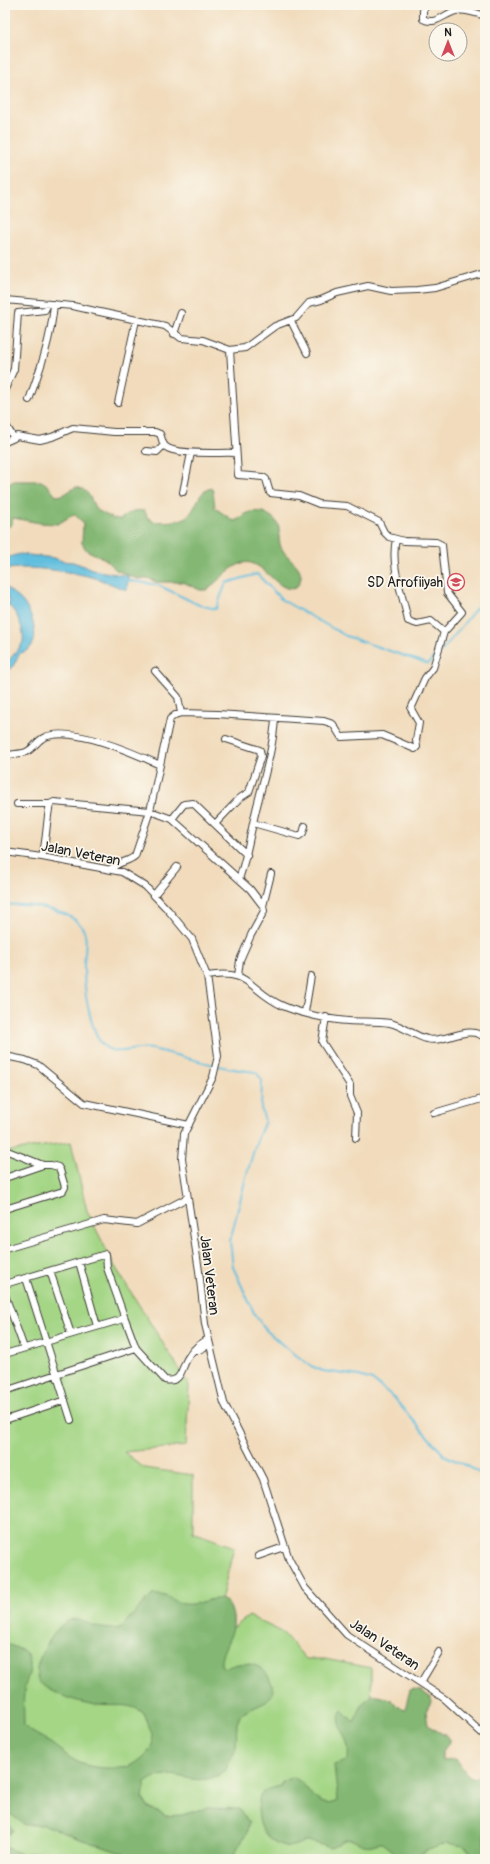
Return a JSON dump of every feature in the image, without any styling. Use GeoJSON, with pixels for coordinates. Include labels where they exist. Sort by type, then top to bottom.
{"type":"FeatureCollection","features":[{"type":"Feature","properties":{"kind":"street"},"geometry":{"type":"LineString","coordinates":[[427,5],[423,14],[423,19],[427,21],[442,18],[455,11],[462,10],[485,16]]}},
{"type":"Feature","properties":{"kind":"street"},"geometry":{"type":"LineString","coordinates":[[5,300],[73,306],[165,326],[180,338],[203,340],[230,350],[244,348],[275,326],[296,318],[309,303],[321,300],[337,292],[368,286],[391,291],[435,288],[485,273]]}},
{"type":"Feature","properties":{"kind":"street"},"geometry":{"type":"LineString","coordinates":[[5,389],[14,369],[18,313],[45,310],[51,304]]}},
{"type":"Feature","properties":{"kind":"street"},"geometry":{"type":"LineString","coordinates":[[29,400],[45,356],[52,330],[51,304]]}},
{"type":"Feature","properties":{"kind":"street"},"geometry":{"type":"LineString","coordinates":[[174,334],[181,313]]}},
{"type":"Feature","properties":{"kind":"street"},"geometry":{"type":"LineString","coordinates":[[118,403],[136,320]]}},
{"type":"Feature","properties":{"kind":"street"},"geometry":{"type":"LineString","coordinates":[[291,321],[307,353]]}},
{"type":"Feature","properties":{"kind":"street"},"geometry":{"type":"LineString","coordinates":[[111,869],[116,864],[129,860],[135,856],[150,811],[170,719],[174,715],[180,713],[217,714],[330,723],[341,737],[382,735],[415,749],[417,747],[416,740],[419,723],[411,709],[425,678],[433,668],[444,632],[462,611],[447,592],[442,545],[436,542],[396,539],[386,535],[379,522],[348,506],[319,504],[299,496],[270,493],[266,479],[238,475],[230,350]]}},
{"type":"Feature","properties":{"kind":"street"},"geometry":{"type":"LineString","coordinates":[[5,424],[14,438]]}},
{"type":"Feature","properties":{"kind":"street"},"geometry":{"type":"LineString","coordinates":[[5,442],[17,436],[40,440],[52,437],[73,428],[78,428],[114,432],[157,432],[162,436],[164,446]]}},
{"type":"Feature","properties":{"kind":"street"},"geometry":{"type":"LineString","coordinates":[[164,446],[191,453],[236,452]]}},
{"type":"Feature","properties":{"kind":"street"},"geometry":{"type":"LineString","coordinates":[[146,451],[151,453],[157,452],[164,446]]}},
{"type":"Feature","properties":{"kind":"street"},"geometry":{"type":"LineString","coordinates":[[183,492],[191,453]]}},
{"type":"Feature","properties":{"kind":"street"},"geometry":{"type":"LineString","coordinates":[[396,539],[394,560],[399,591],[408,621],[417,624],[431,621],[444,632]]}},
{"type":"Feature","properties":{"kind":"street"},"geometry":{"type":"LineString","coordinates":[[155,670],[178,697],[180,713]]}},
{"type":"Feature","properties":{"kind":"street"},"geometry":{"type":"LineString","coordinates":[[239,879],[247,855],[253,823],[273,745],[275,718]]}},
{"type":"Feature","properties":{"kind":"street"},"geometry":{"type":"LineString","coordinates":[[5,756],[26,752],[38,740],[46,736],[60,733],[78,736],[133,752],[160,765]]}},
{"type":"Feature","properties":{"kind":"street"},"geometry":{"type":"LineString","coordinates":[[215,824],[240,798],[249,792],[261,756],[260,750],[226,739]]}},
{"type":"Feature","properties":{"kind":"street"},"geometry":{"type":"LineString","coordinates":[[17,804],[50,804],[60,802],[150,811],[172,819],[250,889],[263,906]]}},
{"type":"Feature","properties":{"kind":"street"},"geometry":{"type":"LineString","coordinates":[[172,819],[184,804],[189,802],[196,805],[247,855]]}},
{"type":"Feature","properties":{"kind":"street"},"geometry":{"type":"LineString","coordinates":[[42,857],[47,842],[50,804]]}},
{"type":"Feature","properties":{"kind":"street"},"geometry":{"type":"LineString","coordinates":[[253,823],[299,836],[304,833],[305,826]]}},
{"type":"Feature","properties":{"kind":"street","name":"Jalan Veteran"},"geometry":{"type":"LineString","coordinates":[[5,852],[111,869],[133,879],[154,895],[192,939],[207,976],[218,1045],[218,1064],[189,1125],[183,1139],[182,1147],[187,1198],[209,1342],[221,1396],[265,1484],[284,1547],[292,1567],[305,1588],[339,1628],[353,1640],[421,1682],[445,1700],[485,1736]]}},
{"type":"Feature","properties":{"kind":"street"},"geometry":{"type":"LineString","coordinates":[[154,895],[177,867]]}},
{"type":"Feature","properties":{"kind":"street"},"geometry":{"type":"LineString","coordinates":[[238,976],[240,960],[251,935],[263,915],[263,906],[271,874]]}},
{"type":"Feature","properties":{"kind":"street"},"geometry":{"type":"LineString","coordinates":[[207,976],[219,974],[238,976],[273,1001],[283,1006],[345,1021],[389,1023],[427,1040],[442,1039],[467,1032],[474,1032],[485,1037]]}},
{"type":"Feature","properties":{"kind":"street"},"geometry":{"type":"LineString","coordinates":[[305,1012],[311,976]]}},
{"type":"Feature","properties":{"kind":"street"},"geometry":{"type":"LineString","coordinates":[[326,1017],[322,1042],[350,1085],[350,1096],[357,1113],[356,1138]]}},
{"type":"Feature","properties":{"kind":"street"},"geometry":{"type":"LineString","coordinates":[[5,1056],[25,1060],[38,1065],[84,1103],[189,1125]]}},
{"type":"Feature","properties":{"kind":"street"},"geometry":{"type":"LineString","coordinates":[[434,1113],[485,1098]]}},
{"type":"Feature","properties":{"kind":"street"},"geometry":{"type":"LineString","coordinates":[[5,1150],[42,1165]]}},
{"type":"Feature","properties":{"kind":"street"},"geometry":{"type":"LineString","coordinates":[[5,1178],[42,1165],[51,1165],[58,1167],[63,1178],[65,1189],[63,1191],[5,1210]]}},
{"type":"Feature","properties":{"kind":"street"},"geometry":{"type":"LineString","coordinates":[[5,1248],[104,1220],[137,1224],[187,1198]]}},
{"type":"Feature","properties":{"kind":"street"},"geometry":{"type":"LineString","coordinates":[[5,1284],[106,1254],[107,1268],[136,1348],[151,1363],[160,1376],[168,1381],[173,1381],[180,1377],[188,1356],[194,1350],[199,1350],[209,1342]]}},
{"type":"Feature","properties":{"kind":"street"},"geometry":{"type":"LineString","coordinates":[[79,1262],[97,1326]]}},
{"type":"Feature","properties":{"kind":"street"},"geometry":{"type":"LineString","coordinates":[[50,1270],[71,1334]]}},
{"type":"Feature","properties":{"kind":"street"},"geometry":{"type":"LineString","coordinates":[[26,1278],[71,1420]]}},
{"type":"Feature","properties":{"kind":"street"},"geometry":{"type":"LineString","coordinates":[[5,1295],[24,1348]]}},
{"type":"Feature","properties":{"kind":"street"},"geometry":{"type":"LineString","coordinates":[[5,1354],[120,1320],[124,1316]]}},
{"type":"Feature","properties":{"kind":"street"},"geometry":{"type":"LineString","coordinates":[[5,1391],[136,1348]]}},
{"type":"Feature","properties":{"kind":"street"},"geometry":{"type":"LineString","coordinates":[[5,1420],[65,1400]]}},
{"type":"Feature","properties":{"kind":"street"},"geometry":{"type":"LineString","coordinates":[[258,1556],[284,1547]]}},
{"type":"Feature","properties":{"kind":"street"},"geometry":{"type":"LineString","coordinates":[[421,1682],[439,1652]]}},
{"type":"Feature","properties":{"kind":"green space"},"geometry":{"type":"Polygon","coordinates":[[[5,477],[8,483],[14,481],[41,481],[46,484],[56,496],[63,495],[76,487],[81,488],[90,496],[97,510],[114,519],[121,519],[132,512],[141,510],[145,511],[147,517],[154,522],[186,518],[192,512],[203,492],[211,488],[213,491],[215,508],[234,521],[251,512],[261,512],[272,517],[276,521],[279,528],[279,542],[281,547],[300,570],[300,581],[296,588],[289,589],[275,581],[262,569],[248,562],[235,566],[206,590],[200,590],[183,582],[156,582],[148,578],[138,579],[116,570],[105,559],[86,550],[82,543],[83,523],[74,514],[58,524],[40,523],[13,518],[11,525],[5,528],[5,477]]]}},
{"type":"Feature","properties":{"kind":"green space"},"geometry":{"type":"Polygon","coordinates":[[[71,1142],[87,1211],[114,1265],[189,1385],[186,1446],[124,1452],[144,1468],[193,1475],[193,1532],[234,1547],[218,1613],[153,1698],[162,1755],[113,1779],[69,1772],[11,1723],[5,1661],[5,1152],[71,1142]]]}},
{"type":"Feature","properties":{"kind":"green space"},"geometry":{"type":"Polygon","coordinates":[[[152,1595],[167,1596],[184,1604],[194,1604],[214,1599],[223,1600],[226,1602],[231,1609],[233,1626],[232,1633],[223,1652],[221,1665],[226,1668],[235,1665],[251,1664],[264,1671],[269,1677],[272,1685],[273,1694],[266,1702],[241,1714],[237,1723],[236,1747],[225,1771],[207,1779],[199,1780],[168,1775],[155,1777],[145,1783],[143,1799],[149,1808],[166,1816],[182,1815],[206,1808],[239,1809],[249,1822],[247,1832],[231,1859],[152,1859],[127,1855],[77,1838],[45,1825],[25,1825],[5,1810],[5,1643],[22,1651],[29,1659],[30,1669],[24,1692],[24,1726],[84,1765],[104,1768],[130,1766],[138,1762],[151,1749],[153,1739],[144,1714],[132,1707],[91,1704],[63,1696],[46,1688],[40,1682],[37,1677],[37,1668],[46,1647],[58,1629],[66,1622],[73,1619],[81,1620],[97,1627],[107,1629],[120,1628],[152,1595]]]}},
{"type":"Feature","properties":{"kind":"green space"},"geometry":{"type":"Polygon","coordinates":[[[249,1616],[282,1632],[306,1659],[325,1659],[371,1668],[372,1714],[434,1835],[482,1843],[485,1859],[221,1859],[146,1816],[138,1783],[215,1677],[216,1641],[249,1616]]]}},
{"type":"Feature","properties":{"kind":"green space"},"geometry":{"type":"Polygon","coordinates":[[[410,1690],[420,1690],[430,1697],[431,1702],[426,1711],[428,1725],[450,1739],[450,1742],[442,1752],[442,1760],[456,1759],[462,1768],[474,1778],[485,1771],[485,1859],[475,1859],[470,1851],[463,1846],[447,1843],[426,1851],[413,1859],[397,1859],[392,1851],[382,1843],[366,1845],[349,1840],[330,1848],[309,1842],[293,1846],[285,1846],[277,1843],[266,1835],[260,1823],[258,1808],[260,1796],[264,1791],[281,1786],[282,1782],[292,1777],[301,1782],[318,1800],[327,1804],[338,1801],[334,1765],[348,1760],[348,1745],[339,1718],[342,1710],[354,1722],[363,1703],[373,1695],[391,1699],[397,1706],[405,1709],[410,1690]]]}},
{"type":"Feature","properties":{"kind":"green space"},"geometry":{"type":"Polygon","coordinates":[[[5,1801],[167,1859],[31,1859],[5,1852],[5,1801]]]}},
{"type":"Feature","properties":{"kind":"green space"},"geometry":{"type":"Polygon","coordinates":[[[5,1818],[13,1830],[10,1834],[5,1834],[5,1818]]]}},
{"type":"Feature","properties":{"kind":"green space"},"geometry":{"type":"Polygon","coordinates":[[[5,1847],[22,1854],[39,1852],[72,1859],[5,1859],[5,1847]]]}},
{"type":"Feature","properties":{"kind":"water"},"geometry":{"type":"Polygon","coordinates":[[[20,554],[54,558],[62,561],[73,562],[98,571],[128,576],[127,590],[93,577],[68,572],[25,568],[5,570],[5,558],[20,554]]]}},
{"type":"Feature","properties":{"kind":"water"},"geometry":{"type":"Polygon","coordinates":[[[5,586],[20,599],[26,607],[33,622],[35,638],[28,650],[20,653],[13,666],[5,673],[5,664],[23,642],[23,631],[13,610],[5,603],[9,604],[9,600],[5,597],[5,586]]]}},
{"type":"Feature","properties":{"kind":"waterway"},"geometry":{"type":"LineString","coordinates":[[125,580],[158,585],[199,605],[216,609],[226,583],[257,574],[282,600],[346,636],[428,664],[434,657]]}},
{"type":"Feature","properties":{"kind":"waterway"},"geometry":{"type":"LineString","coordinates":[[441,652],[485,597]]}},
{"type":"Feature","properties":{"kind":"waterway"},"geometry":{"type":"LineString","coordinates":[[5,905],[24,905],[59,912],[69,916],[83,929],[86,938],[84,964],[86,996],[92,1023],[102,1044],[107,1048],[118,1051],[146,1048],[217,1066],[256,1072],[262,1080],[261,1108],[265,1121],[257,1140],[246,1177],[230,1241],[233,1267],[255,1315],[266,1330],[285,1347],[311,1366],[323,1371],[359,1376],[372,1380],[391,1395],[444,1455],[475,1470],[485,1478]]}},
{"type":"Feature","properties":{"kind":"place","name":"SD Arrofiiyah"},"geometry":{"type":"Point","coordinates":[456,582]}}]}
